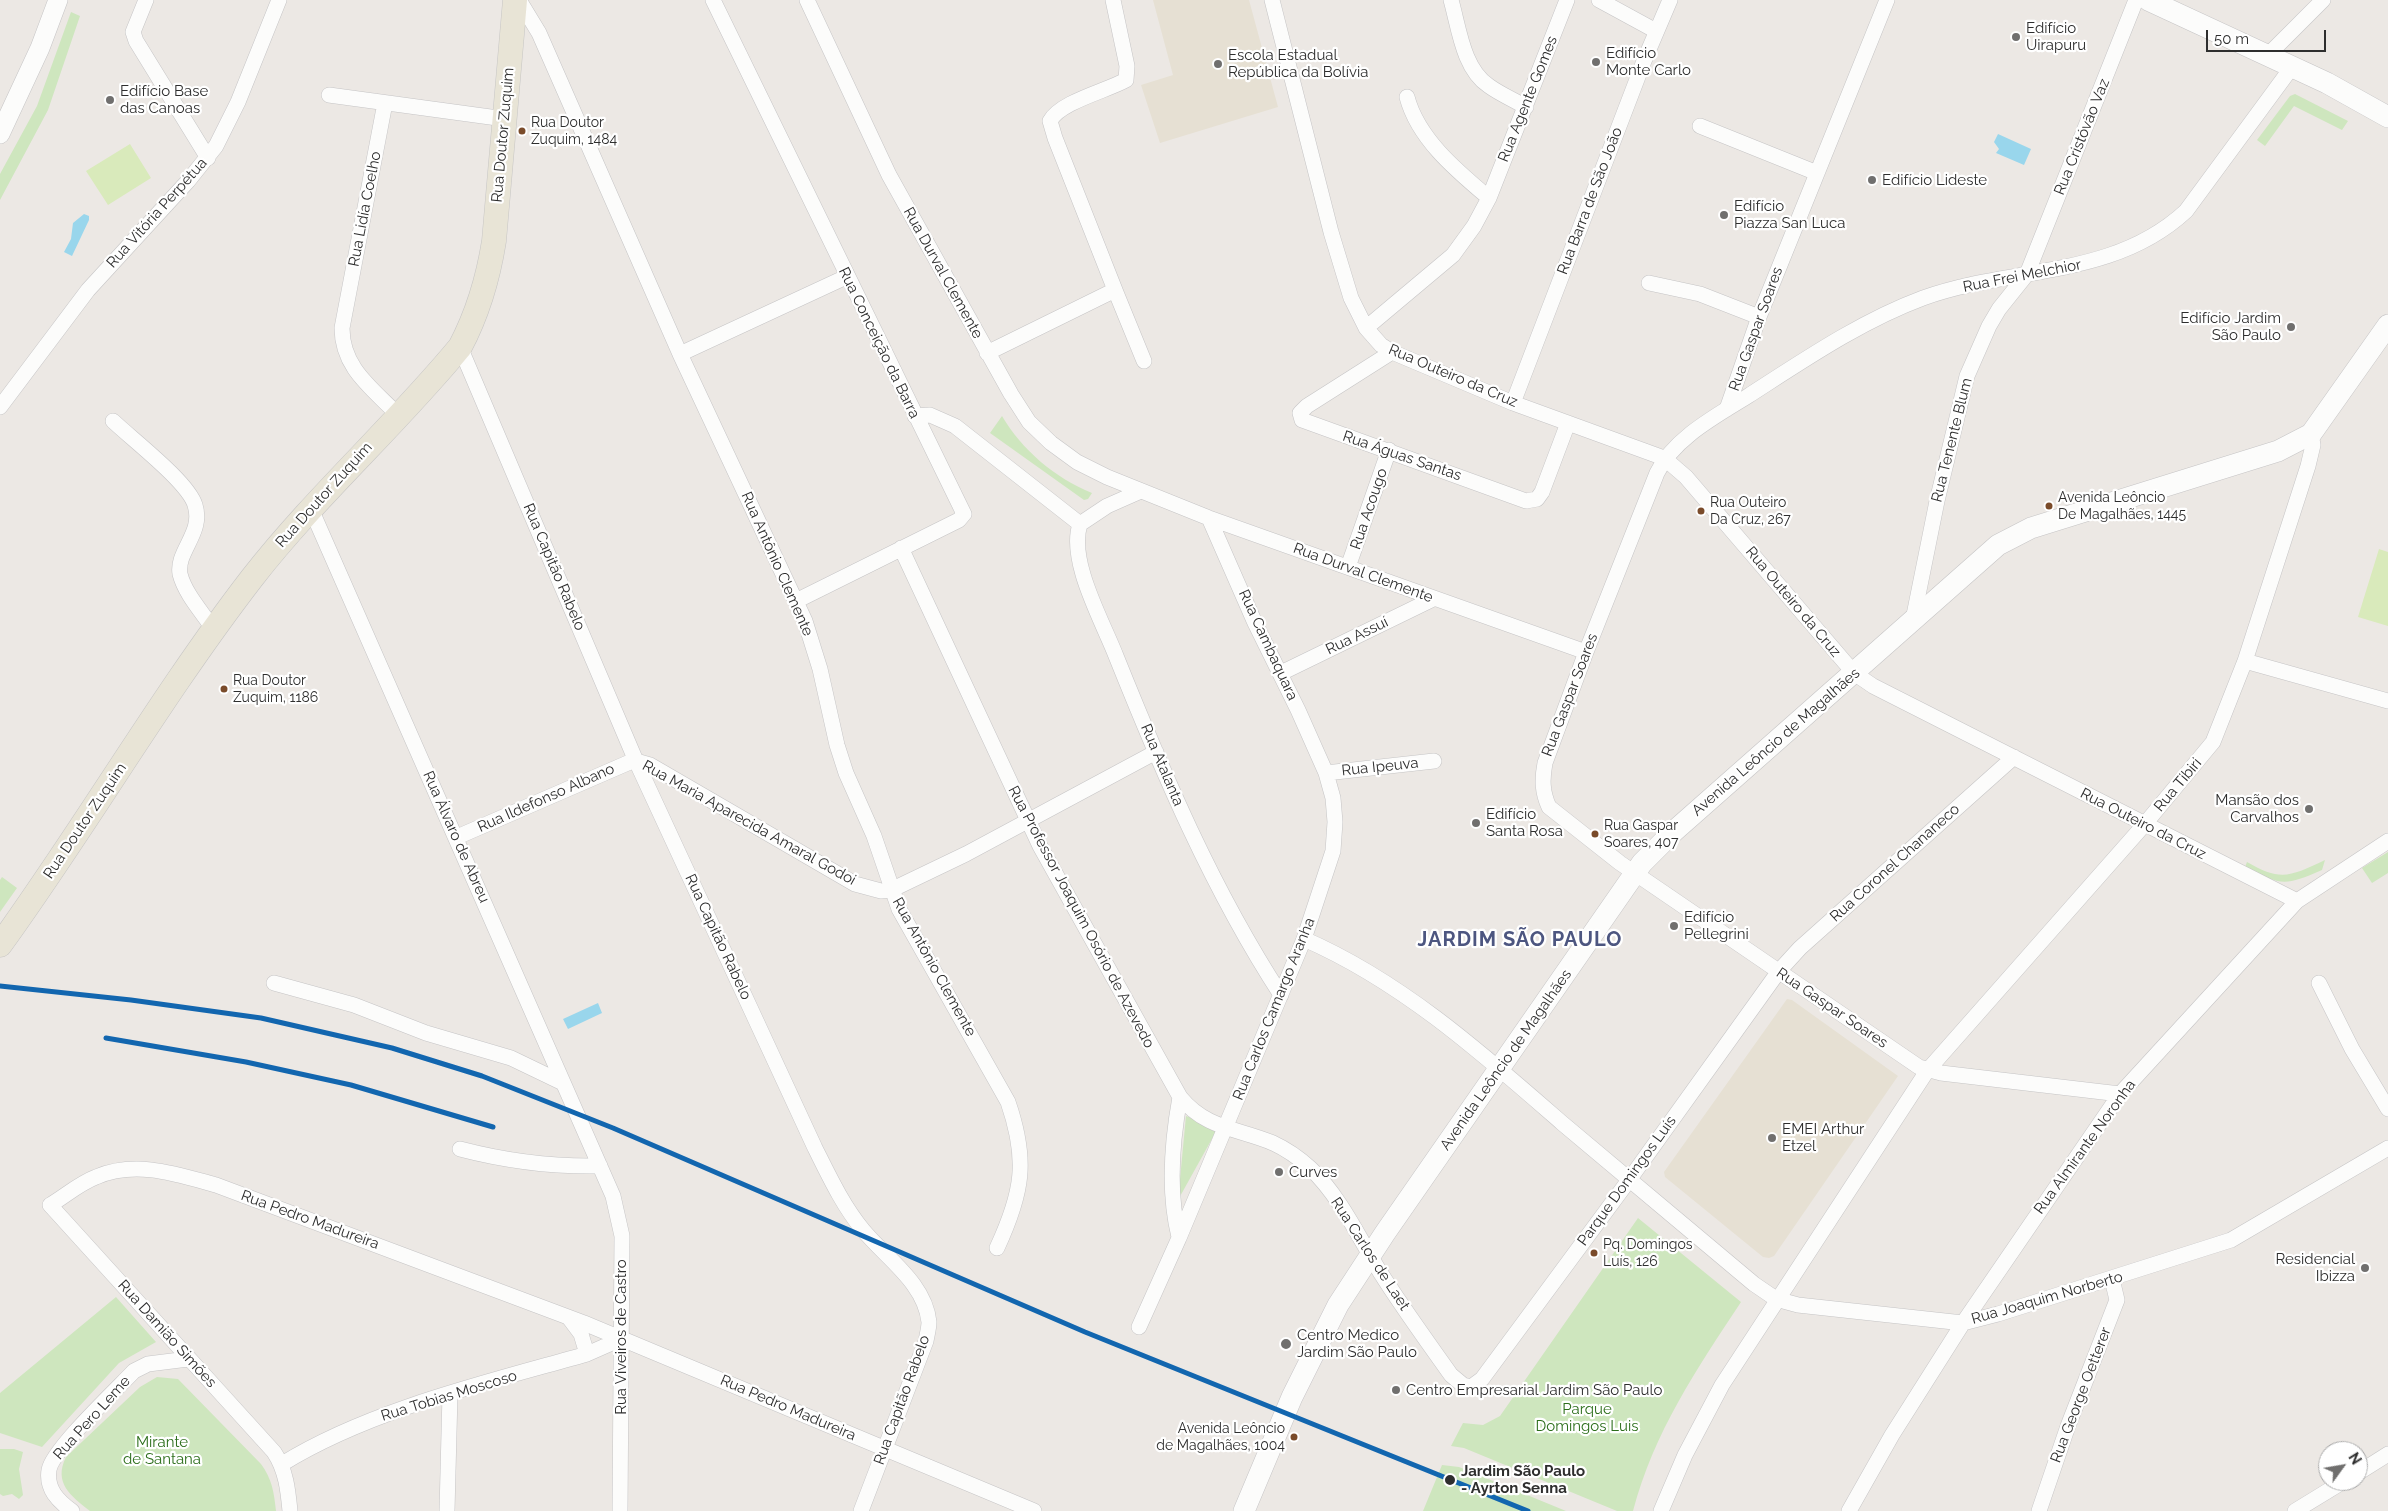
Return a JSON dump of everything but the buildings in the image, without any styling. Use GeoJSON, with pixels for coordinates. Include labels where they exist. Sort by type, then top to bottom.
{"type":"FeatureCollection","features":[{"type":"Feature","properties":{"kind":"main road","name":"Rua Doutor Zuquim"},"geometry":{"type":"LineString","coordinates":[[0,945],[214,630],[273,552],[460,347],[475,318],[489,268],[517,0]]}},
{"type":"Feature","properties":{"kind":"main road"},"geometry":{"type":"LineString","coordinates":[[2148,0],[2327,83],[2388,117]]}},
{"type":"Feature","properties":{"kind":"main road","name":"Avenida Leôncio de Magalhães"},"geometry":{"type":"LineString","coordinates":[[1244,1511],[1311,1357],[1338,1305],[1370,1255],[1648,856],[1981,558],[2013,536],[2058,518],[2278,451],[2311,434],[2388,325]]}},
{"type":"Feature","properties":{"kind":"street"},"geometry":{"type":"LineString","coordinates":[[0,134],[40,48],[58,0]]}},
{"type":"Feature","properties":{"kind":"street"},"geometry":{"type":"LineString","coordinates":[[146,0],[133,32],[136,41],[208,158]]}},
{"type":"Feature","properties":{"kind":"street","name":"Rua Vitória Perpétua"},"geometry":{"type":"LineString","coordinates":[[0,407],[88,290],[208,158],[238,102],[279,0]]}},
{"type":"Feature","properties":{"kind":"street","name":"Rua Antônio Clemente"},"geometry":{"type":"LineString","coordinates":[[517,0],[542,41],[680,354],[796,600],[812,643],[837,745],[846,773],[874,836],[891,890],[908,928],[1008,1102],[1019,1134],[1022,1161],[1009,1223],[997,1248]]}},
{"type":"Feature","properties":{"kind":"street","name":"Rua Conceição da Barra"},"geometry":{"type":"LineString","coordinates":[[713,0],[846,277],[964,514],[959,520],[796,600]]}},
{"type":"Feature","properties":{"kind":"street","name":"Rua Durval Clemente"},"geometry":{"type":"LineString","coordinates":[[807,0],[889,175],[987,352],[1030,422],[1051,444],[1077,462],[1141,491],[1209,518],[1586,652]]}},
{"type":"Feature","properties":{"kind":"street"},"geometry":{"type":"LineString","coordinates":[[1113,0],[1127,66],[1126,80],[1066,107],[1054,114],[1050,121],[1055,138],[1144,360]]}},
{"type":"Feature","properties":{"kind":"street","name":"Rua Outeiro da Cruz"},"geometry":{"type":"LineString","coordinates":[[1272,0],[1351,298],[1366,328],[1381,345],[1392,352],[1513,403],[1664,458],[1686,476],[1854,673],[1874,686],[2144,825],[2297,901]]}},
{"type":"Feature","properties":{"kind":"street"},"geometry":{"type":"LineString","coordinates":[[1451,0],[1469,60],[1477,75],[1488,86],[1526,107]]}},
{"type":"Feature","properties":{"kind":"street","name":"Rua Agente Gomes"},"geometry":{"type":"LineString","coordinates":[[1366,328],[1453,255],[1474,226],[1489,198],[1568,0]]}},
{"type":"Feature","properties":{"kind":"street"},"geometry":{"type":"LineString","coordinates":[[1599,0],[1656,31]]}},
{"type":"Feature","properties":{"kind":"street","name":"Rua Barra de São João"},"geometry":{"type":"LineString","coordinates":[[1513,403],[1656,31],[1670,0]]}},
{"type":"Feature","properties":{"kind":"street","name":"Rua Gaspar Soares"},"geometry":{"type":"LineString","coordinates":[[1887,0],[1759,317],[1727,409],[1664,458],[1586,652],[1545,763],[1542,778],[1543,795],[1550,807],[1562,818],[1635,873],[1927,1071],[2120,1094]]}},
{"type":"Feature","properties":{"kind":"street","name":"Rua Cristóvão Vaz"},"geometry":{"type":"LineString","coordinates":[[2027,274],[2136,0]]}},
{"type":"Feature","properties":{"kind":"street"},"geometry":{"type":"LineString","coordinates":[[2267,56],[2323,0]]}},
{"type":"Feature","properties":{"kind":"street","name":"Rua Frei Melchior"},"geometry":{"type":"LineString","coordinates":[[1727,409],[1836,341],[1901,307],[1947,291],[2085,264],[2148,240],[2186,211],[2292,67]]}},
{"type":"Feature","properties":{"kind":"street"},"geometry":{"type":"LineString","coordinates":[[329,95],[505,119]]}},
{"type":"Feature","properties":{"kind":"street"},"geometry":{"type":"LineString","coordinates":[[1407,97],[1416,120],[1433,145],[1489,198]]}},
{"type":"Feature","properties":{"kind":"street","name":"Rua Lidía Coelho"},"geometry":{"type":"LineString","coordinates":[[386,103],[342,328],[342,342],[350,364],[398,415]]}},
{"type":"Feature","properties":{"kind":"street"},"geometry":{"type":"LineString","coordinates":[[1700,126],[1817,173]]}},
{"type":"Feature","properties":{"kind":"street","name":"Rua Tenente Blum"},"geometry":{"type":"LineString","coordinates":[[1913,620],[1937,501],[1967,376],[1989,326],[1999,309],[2027,274]]}},
{"type":"Feature","properties":{"kind":"street"},"geometry":{"type":"LineString","coordinates":[[680,354],[846,277]]}},
{"type":"Feature","properties":{"kind":"street"},"geometry":{"type":"LineString","coordinates":[[1649,283],[1700,294],[1759,317]]}},
{"type":"Feature","properties":{"kind":"street"},"geometry":{"type":"LineString","coordinates":[[987,352],[1115,290]]}},
{"type":"Feature","properties":{"kind":"street","name":"Rua Capitão Rabelo"},"geometry":{"type":"LineString","coordinates":[[460,347],[636,761],[811,1139],[836,1188],[863,1230],[894,1261],[924,1304],[929,1324],[926,1341],[861,1511]]}},
{"type":"Feature","properties":{"kind":"street","name":"Rua Águas Santas"},"geometry":{"type":"LineString","coordinates":[[1392,352],[1307,406],[1300,413],[1304,422],[1389,450],[1526,501],[1532,501],[1542,492],[1568,423]]}},
{"type":"Feature","properties":{"kind":"street"},"geometry":{"type":"LineString","coordinates":[[915,416],[930,415],[954,426],[1080,524],[1107,506],[1141,491]]}},
{"type":"Feature","properties":{"kind":"street"},"geometry":{"type":"LineString","coordinates":[[113,421],[184,487],[195,503],[198,524],[181,564],[180,573],[188,592],[214,630]]}},
{"type":"Feature","properties":{"kind":"street","name":"Rua Tibiri"},"geometry":{"type":"LineString","coordinates":[[1927,1071],[2144,825],[2213,742],[2245,661],[2308,466],[2313,445],[2311,434]]}},
{"type":"Feature","properties":{"kind":"street","name":"Rua Acougo"},"geometry":{"type":"LineString","coordinates":[[1348,567],[1389,450]]}},
{"type":"Feature","properties":{"kind":"street","name":"Rua Álvaro de Abreu"},"geometry":{"type":"LineString","coordinates":[[311,509],[457,837],[600,1166]]}},
{"type":"Feature","properties":{"kind":"street","name":"Rua Cambaquara"},"geometry":{"type":"LineString","coordinates":[[1209,518],[1255,623],[1326,773]]}},
{"type":"Feature","properties":{"kind":"street","name":"Rua Atalanta"},"geometry":{"type":"LineString","coordinates":[[1080,524],[1076,544],[1079,560],[1156,752],[1185,819],[1224,898],[1258,959],[1281,995]]}},
{"type":"Feature","properties":{"kind":"street","name":"Rua Professor Joaquim Osório de Azevedo"},"geometry":{"type":"LineString","coordinates":[[901,548],[1028,821],[1083,926],[1180,1097],[1198,1115],[1225,1128]]}},
{"type":"Feature","properties":{"kind":"street","name":"Rua Assuí"},"geometry":{"type":"LineString","coordinates":[[1280,673],[1433,599]]}},
{"type":"Feature","properties":{"kind":"street"},"geometry":{"type":"LineString","coordinates":[[2245,661],[2388,701]]}},
{"type":"Feature","properties":{"kind":"street"},"geometry":{"type":"LineString","coordinates":[[891,890],[912,882],[1156,752]]}},
{"type":"Feature","properties":{"kind":"street","name":"Rua Coronel Chananeco"},"geometry":{"type":"LineString","coordinates":[[1779,971],[1800,948],[2014,757]]}},
{"type":"Feature","properties":{"kind":"street","name":"Rua Ildefonso Albano"},"geometry":{"type":"LineString","coordinates":[[457,837],[608,771],[636,761]]}},
{"type":"Feature","properties":{"kind":"street","name":"Rua Maria Aparecida Amaral Godoi"},"geometry":{"type":"LineString","coordinates":[[636,761],[650,765],[855,884],[880,891],[891,890]]}},
{"type":"Feature","properties":{"kind":"street","name":"Rua Ipeuva"},"geometry":{"type":"LineString","coordinates":[[1326,773],[1434,761]]}},
{"type":"Feature","properties":{"kind":"street","name":"Rua Carlos Camargo Aranha"},"geometry":{"type":"LineString","coordinates":[[1139,1327],[1179,1238],[1304,939],[1333,850],[1335,822],[1333,798],[1326,773]]}},
{"type":"Feature","properties":{"kind":"street","name":"Rua Almirante Noronha"},"geometry":{"type":"LineString","coordinates":[[1849,1511],[1892,1435],[1963,1323],[2120,1094],[2297,901],[2388,841]]}},
{"type":"Feature","properties":{"kind":"street","name":"Rua Joaquim Norberto"},"geometry":{"type":"LineString","coordinates":[[1304,939],[1335,952],[1370,972],[1405,996],[1500,1069],[1754,1284],[1776,1299],[1798,1305],[1963,1323],[1998,1314],[2214,1247],[2243,1234],[2388,1148]]}},
{"type":"Feature","properties":{"kind":"street","name":"Parque Domingos Luís"},"geometry":{"type":"LineString","coordinates":[[1471,1387],[1482,1379],[1629,1180],[1779,971]]}},
{"type":"Feature","properties":{"kind":"street"},"geometry":{"type":"LineString","coordinates":[[274,983],[354,1005],[426,1033],[511,1058],[564,1082]]}},
{"type":"Feature","properties":{"kind":"street"},"geometry":{"type":"LineString","coordinates":[[2319,983],[2352,1049],[2388,1109]]}},
{"type":"Feature","properties":{"kind":"street"},"geometry":{"type":"LineString","coordinates":[[1662,1511],[1699,1425],[1776,1299],[1927,1071]]}},
{"type":"Feature","properties":{"kind":"street"},"geometry":{"type":"LineString","coordinates":[[1179,1238],[1173,1197],[1174,1146],[1180,1097]]}},
{"type":"Feature","properties":{"kind":"street","name":"Rua Carlos de Laet"},"geometry":{"type":"LineString","coordinates":[[1225,1128],[1275,1144],[1295,1155],[1312,1170],[1339,1205],[1370,1255],[1451,1375],[1463,1385],[1471,1387]]}},
{"type":"Feature","properties":{"kind":"street"},"geometry":{"type":"LineString","coordinates":[[460,1149],[522,1162],[555,1166],[600,1166]]}},
{"type":"Feature","properties":{"kind":"street","name":"Rua Viveiros de Castro"},"geometry":{"type":"LineString","coordinates":[[600,1166],[613,1196],[622,1236],[620,1511]]}},
{"type":"Feature","properties":{"kind":"street","name":"Rua Pedro Madureira"},"geometry":{"type":"LineString","coordinates":[[50,1205],[94,1177],[114,1170],[137,1168],[167,1172],[216,1186],[569,1318],[1034,1511]]}},
{"type":"Feature","properties":{"kind":"street","name":"Rua Damião Simões"},"geometry":{"type":"LineString","coordinates":[[50,1205],[188,1359],[222,1393],[274,1452],[282,1464]]}},
{"type":"Feature","properties":{"kind":"street","name":"Rua George Oetterer"},"geometry":{"type":"LineString","coordinates":[[2040,1511],[2068,1426],[2117,1300],[2112,1279]]}},
{"type":"Feature","properties":{"kind":"street"},"geometry":{"type":"LineString","coordinates":[[1984,1291],[1982,1301],[1984,1306],[1991,1312],[1998,1314]]}},
{"type":"Feature","properties":{"kind":"street"},"geometry":{"type":"LineString","coordinates":[[569,1318],[582,1334],[587,1354]]}},
{"type":"Feature","properties":{"kind":"street","name":"Rua Tobias Moscoso"},"geometry":{"type":"LineString","coordinates":[[282,1464],[316,1444],[371,1420],[450,1394],[587,1354],[621,1339]]}},
{"type":"Feature","properties":{"kind":"street","name":"Rua Pero Leme"},"geometry":{"type":"LineString","coordinates":[[72,1511],[61,1503],[53,1493],[48,1480],[49,1468],[58,1451],[134,1371],[148,1364],[188,1359]]}},
{"type":"Feature","properties":{"kind":"street"},"geometry":{"type":"LineString","coordinates":[[447,1511],[450,1394]]}},
{"type":"Feature","properties":{"kind":"street"},"geometry":{"type":"LineString","coordinates":[[2368,1467],[2388,1454]]}},
{"type":"Feature","properties":{"kind":"street"},"geometry":{"type":"LineString","coordinates":[[282,1464],[290,1511]]}},
{"type":"Feature","properties":{"kind":"street"},"geometry":{"type":"LineString","coordinates":[[2295,1511],[2328,1491]]}},
{"type":"Feature","properties":{"kind":"shaded area","name":"Escola Estadual República da Bolívia"},"geometry":{"type":"Polygon","coordinates":[[[1153,0],[1249,0],[1278,107],[1160,143],[1141,85],[1173,75],[1153,0]]]}},
{"type":"Feature","properties":{"kind":"shaded area","name":"EMEI Arthur Etzel"},"geometry":{"type":"Polygon","coordinates":[[[1787,999],[1792,1000],[1898,1076],[1774,1256],[1769,1258],[1763,1257],[1665,1177],[1664,1172],[1787,999]]]}},
{"type":"Feature","properties":{"kind":"green space"},"geometry":{"type":"Polygon","coordinates":[[[71,12],[80,16],[48,110],[0,200],[0,174],[37,106],[71,12]]]}},
{"type":"Feature","properties":{"kind":"green space"},"geometry":{"type":"Polygon","coordinates":[[[2295,94],[2348,121],[2342,130],[2294,106],[2265,146],[2257,140],[2290,96],[2295,94]]]}},
{"type":"Feature","properties":{"kind":"green space"},"geometry":{"type":"Polygon","coordinates":[[[130,144],[151,178],[108,205],[86,171],[130,144]]]}},
{"type":"Feature","properties":{"kind":"green space"},"geometry":{"type":"Polygon","coordinates":[[[1002,416],[1019,440],[1041,462],[1078,487],[1092,493],[1088,499],[1084,500],[990,433],[1002,416]]]}},
{"type":"Feature","properties":{"kind":"green space"},"geometry":{"type":"Polygon","coordinates":[[[2379,549],[2388,552],[2388,626],[2358,617],[2379,549]]]}},
{"type":"Feature","properties":{"kind":"green space"},"geometry":{"type":"Polygon","coordinates":[[[2388,852],[2388,873],[2372,883],[2362,868],[2388,852]]]}},
{"type":"Feature","properties":{"kind":"green space"},"geometry":{"type":"Polygon","coordinates":[[[2325,860],[2322,870],[2299,879],[2282,882],[2245,867],[2247,862],[2269,872],[2286,874],[2303,870],[2325,860]]]}},
{"type":"Feature","properties":{"kind":"green space"},"geometry":{"type":"Polygon","coordinates":[[[2,877],[17,888],[0,912],[0,880],[2,877]]]}},
{"type":"Feature","properties":{"kind":"green space"},"geometry":{"type":"Polygon","coordinates":[[[1186,1116],[1218,1128],[1178,1200],[1186,1116]]]}},
{"type":"Feature","properties":{"kind":"green space","name":"Parque Domingos Luis"},"geometry":{"type":"Polygon","coordinates":[[[1638,1218],[1741,1302],[1678,1402],[1652,1455],[1633,1511],[1617,1511],[1464,1448],[1451,1446],[1463,1423],[1483,1425],[1500,1416],[1638,1218]]]}},
{"type":"Feature","properties":{"kind":"green space"},"geometry":{"type":"Polygon","coordinates":[[[116,1297],[156,1342],[119,1363],[42,1447],[0,1433],[0,1393],[116,1297]]]}},
{"type":"Feature","properties":{"kind":"green space","name":"Mirante de Santana"},"geometry":{"type":"Polygon","coordinates":[[[157,1377],[178,1379],[261,1464],[272,1486],[276,1511],[90,1511],[76,1500],[63,1482],[62,1474],[66,1457],[140,1387],[157,1377]]]}},
{"type":"Feature","properties":{"kind":"green space"},"geometry":{"type":"Polygon","coordinates":[[[0,1449],[14,1449],[23,1452],[19,1469],[23,1495],[19,1499],[12,1494],[3,1496],[0,1494],[0,1449]]]}},
{"type":"Feature","properties":{"kind":"green space"},"geometry":{"type":"Polygon","coordinates":[[[1442,1465],[1459,1467],[1566,1511],[1423,1511],[1442,1465]]]}},
{"type":"Feature","properties":{"kind":"water"},"geometry":{"type":"Polygon","coordinates":[[[1998,134],[2031,149],[2024,165],[1996,153],[1999,149],[1994,142],[1998,134]]]}},
{"type":"Feature","properties":{"kind":"water"},"geometry":{"type":"Polygon","coordinates":[[[84,214],[89,216],[89,220],[72,256],[64,252],[71,239],[73,223],[84,214]]]}},
{"type":"Feature","properties":{"kind":"water"},"geometry":{"type":"Polygon","coordinates":[[[598,1003],[602,1013],[568,1029],[563,1019],[598,1003]]]}},
{"type":"Feature","properties":{"kind":"transit line"},"geometry":{"type":"LineString","coordinates":[[0,986],[131,1000],[261,1018],[392,1048],[482,1076],[613,1128],[1085,1332],[1528,1511]]}},
{"type":"Feature","properties":{"kind":"transit line"},"geometry":{"type":"LineString","coordinates":[[106,1038],[246,1062],[351,1085],[493,1127]]}},
{"type":"Feature","properties":{"kind":"place","name":"Edifício Uirapuru"},"geometry":{"type":"Point","coordinates":[2016,37]}},
{"type":"Feature","properties":{"kind":"place","name":"Edifício Monte Carlo"},"geometry":{"type":"Point","coordinates":[1596,62]}},
{"type":"Feature","properties":{"kind":"place","name":"Escola Estadual República da Bolívia"},"geometry":{"type":"Point","coordinates":[1218,64]}},
{"type":"Feature","properties":{"kind":"place","name":"Edifício Base das Canoas"},"geometry":{"type":"Point","coordinates":[110,100]}},
{"type":"Feature","properties":{"kind":"place","name":"Rua Doutor Zuquim, 1484"},"geometry":{"type":"Point","coordinates":[522,131]}},
{"type":"Feature","properties":{"kind":"place","name":"Edifício Lideste"},"geometry":{"type":"Point","coordinates":[1872,180]}},
{"type":"Feature","properties":{"kind":"place","name":"Edifício Piazza San Luca"},"geometry":{"type":"Point","coordinates":[1724,215]}},
{"type":"Feature","properties":{"kind":"place","name":"Edifício Jardim São Paulo"},"geometry":{"type":"Point","coordinates":[2291,327]}},
{"type":"Feature","properties":{"kind":"place","name":"Avenida Leôncio De Magalhães, 1445"},"geometry":{"type":"Point","coordinates":[2049,506]}},
{"type":"Feature","properties":{"kind":"place","name":"Rua Outeiro Da Cruz, 267"},"geometry":{"type":"Point","coordinates":[1701,511]}},
{"type":"Feature","properties":{"kind":"place","name":"Rua Doutor Zuquim, 1186"},"geometry":{"type":"Point","coordinates":[224,689]}},
{"type":"Feature","properties":{"kind":"place","name":"Mansão dos Carvalhos"},"geometry":{"type":"Point","coordinates":[2309,809]}},
{"type":"Feature","properties":{"kind":"place","name":"Edifício Santa Rosa"},"geometry":{"type":"Point","coordinates":[1476,823]}},
{"type":"Feature","properties":{"kind":"place","name":"Rua Gaspar Soares, 407"},"geometry":{"type":"Point","coordinates":[1595,834]}},
{"type":"Feature","properties":{"kind":"place","name":"Edifício Pellegrini"},"geometry":{"type":"Point","coordinates":[1674,926]}},
{"type":"Feature","properties":{"kind":"place","name":"EMEI Arthur Etzel"},"geometry":{"type":"Point","coordinates":[1772,1138]}},
{"type":"Feature","properties":{"kind":"place","name":"Curves"},"geometry":{"type":"Point","coordinates":[1279,1172]}},
{"type":"Feature","properties":{"kind":"place","name":"Pq. Domingos Luís, 126"},"geometry":{"type":"Point","coordinates":[1594,1253]}},
{"type":"Feature","properties":{"kind":"place","name":"Residencial Ibizza"},"geometry":{"type":"Point","coordinates":[2365,1268]}},
{"type":"Feature","properties":{"kind":"place","name":"Centro Medico Jardim São Paulo"},"geometry":{"type":"Point","coordinates":[1286,1344]}},
{"type":"Feature","properties":{"kind":"place","name":"Centro Empresarial Jardim São Paulo"},"geometry":{"type":"Point","coordinates":[1396,1390]}},
{"type":"Feature","properties":{"kind":"place","name":"Avenida Leôncio de Magalhães, 1004"},"geometry":{"type":"Point","coordinates":[1294,1437]}},
{"type":"Feature","properties":{"kind":"place","name":"Jardim São Paulo - Ayrton Senna"},"geometry":{"type":"Point","coordinates":[1450,1480]}},
{"type":"Feature","properties":{"kind":"district","name":"JARDIM SÃO PAULO"},"geometry":{"type":"Point","coordinates":[1520,940]}}]}
